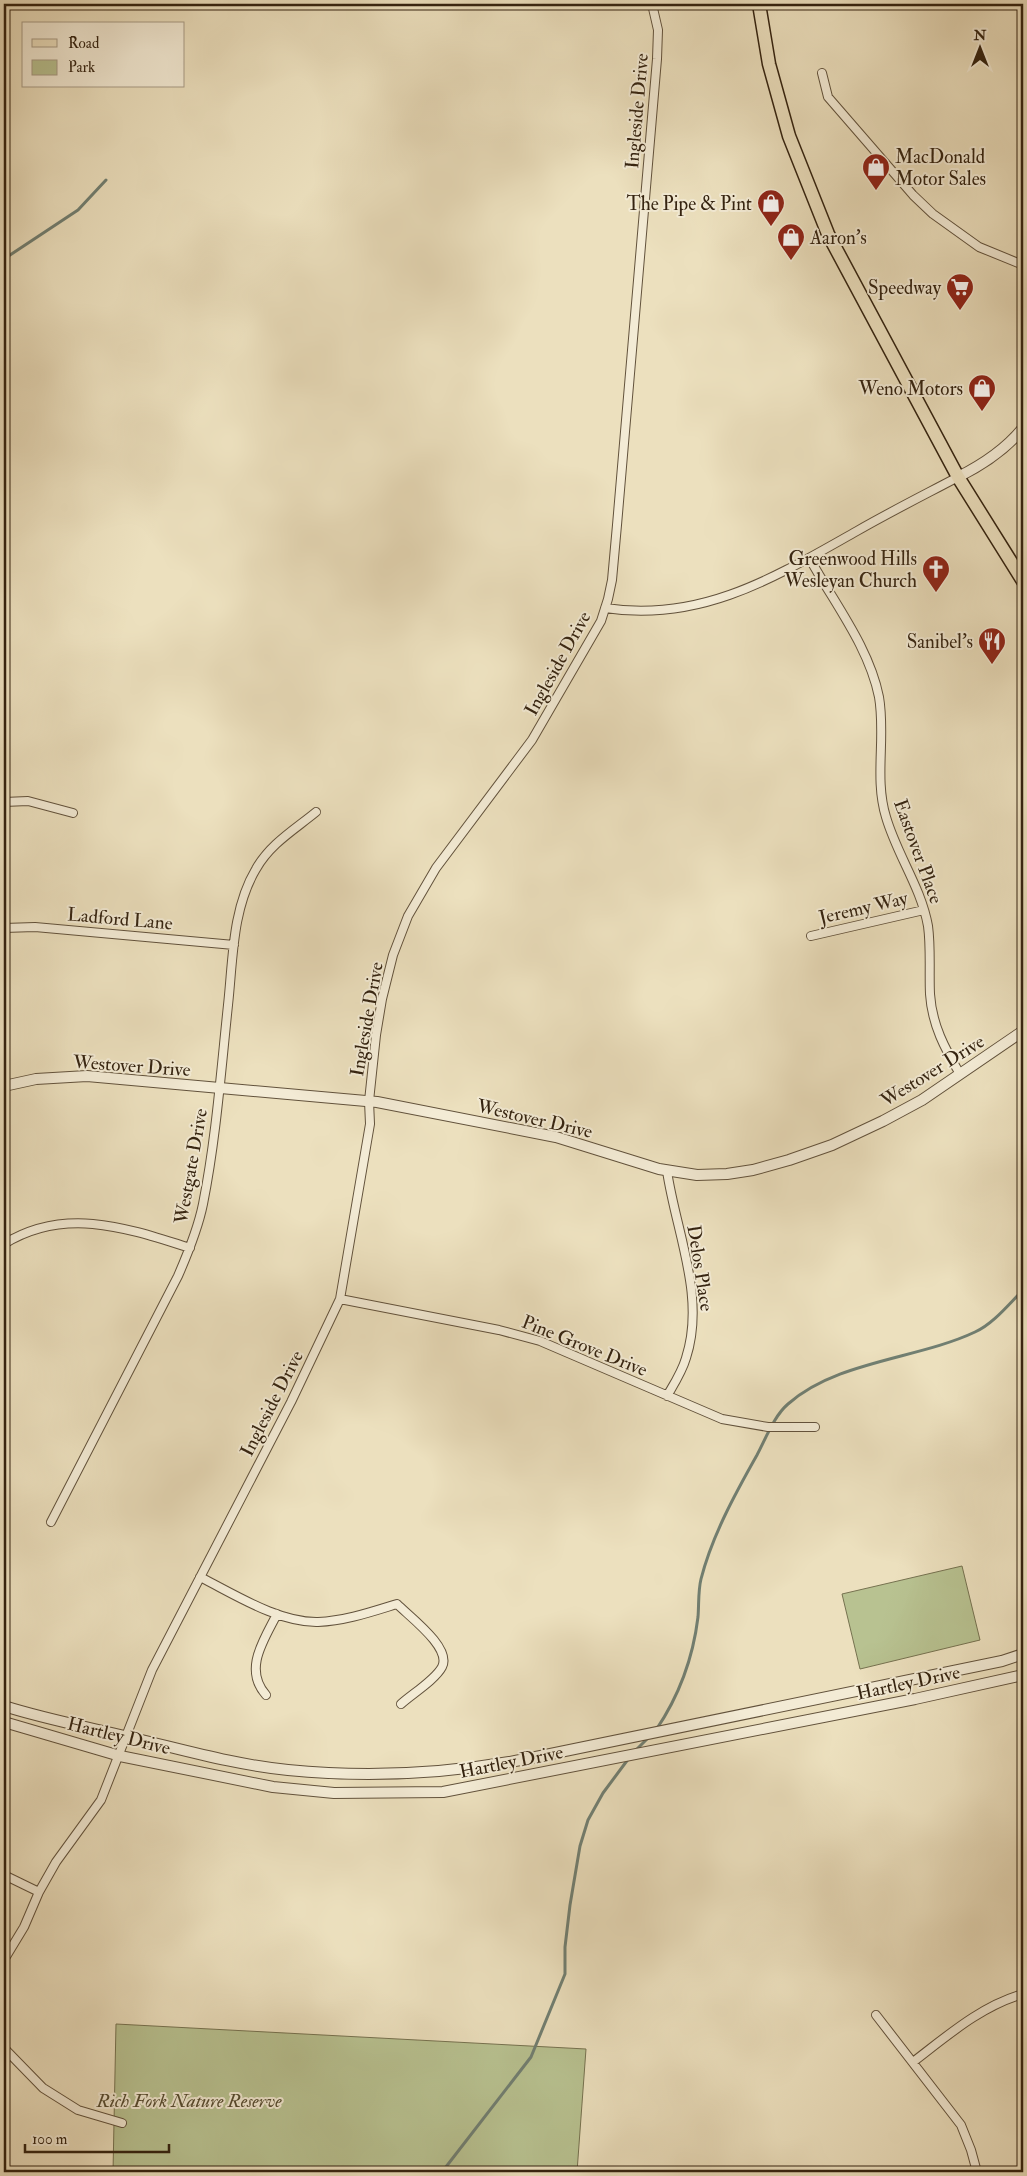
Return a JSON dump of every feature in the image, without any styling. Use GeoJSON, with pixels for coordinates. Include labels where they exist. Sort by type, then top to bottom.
{"type":"FeatureCollection","features":[{"type":"Feature","properties":{"kind":"main road"},"geometry":{"type":"LineString","coordinates":[[759,4],[769,64],[789,136],[828,234],[958,477],[1023,581]]}},
{"type":"Feature","properties":{"kind":"street","name":"Ingleside Drive"},"geometry":{"type":"LineString","coordinates":[[4,1960],[24,1927],[39,1892],[56,1862],[102,1800],[152,1670],[291,1402],[340,1300],[370,1124],[369,1101],[382,998],[393,955],[408,916],[436,868],[532,740],[601,621],[612,580],[615,552],[657,59],[658,30],[652,4]]}},
{"type":"Feature","properties":{"kind":"street"},"geometry":{"type":"LineString","coordinates":[[822,73],[828,98],[913,195],[933,214],[978,247],[1023,265]]}},
{"type":"Feature","properties":{"kind":"street"},"geometry":{"type":"LineString","coordinates":[[605,608],[653,612],[689,607],[719,600],[770,580],[975,468],[998,452],[1023,428]]}},
{"type":"Feature","properties":{"kind":"street","name":"Eastover Place"},"geometry":{"type":"LineString","coordinates":[[810,559],[865,656],[879,697],[881,717],[880,770],[883,806],[894,841],[914,880],[924,910],[928,928],[930,996],[934,1019],[943,1046],[960,1074]]}},
{"type":"Feature","properties":{"kind":"street"},"geometry":{"type":"LineString","coordinates":[[4,802],[28,801],[73,813]]}},
{"type":"Feature","properties":{"kind":"street","name":"Westgate Drive"},"geometry":{"type":"LineString","coordinates":[[51,1522],[178,1276],[190,1248],[203,1206],[219,1088],[234,945],[243,894],[256,868],[270,849],[316,812]]}},
{"type":"Feature","properties":{"kind":"street","name":"Jeremy Way"},"geometry":{"type":"LineString","coordinates":[[810,936],[924,910]]}},
{"type":"Feature","properties":{"kind":"street","name":"Ladford Lane"},"geometry":{"type":"LineString","coordinates":[[4,928],[35,927],[234,945]]}},
{"type":"Feature","properties":{"kind":"street","name":"Westover Drive"},"geometry":{"type":"LineString","coordinates":[[4,1086],[36,1079],[88,1076],[369,1101],[556,1137],[667,1171],[697,1175],[727,1174],[753,1170],[789,1160],[832,1144],[883,1121],[922,1100],[1023,1031]]}},
{"type":"Feature","properties":{"kind":"street","name":"Delos Place"},"geometry":{"type":"LineString","coordinates":[[667,1171],[687,1262],[693,1315],[691,1337],[686,1358],[667,1396]]}},
{"type":"Feature","properties":{"kind":"street"},"geometry":{"type":"LineString","coordinates":[[4,1244],[20,1234],[33,1230],[58,1224],[80,1222],[104,1224],[190,1248]]}},
{"type":"Feature","properties":{"kind":"street","name":"Pine Grove Drive"},"geometry":{"type":"LineString","coordinates":[[340,1300],[499,1330],[540,1341],[722,1419],[768,1427],[815,1426]]}},
{"type":"Feature","properties":{"kind":"street"},"geometry":{"type":"LineString","coordinates":[[200,1577],[291,1619],[317,1622],[349,1618],[397,1604],[437,1643],[443,1651],[444,1659],[441,1668],[435,1675],[401,1704]]}},
{"type":"Feature","properties":{"kind":"street"},"geometry":{"type":"LineString","coordinates":[[266,1695],[257,1680],[255,1662],[277,1614]]}},
{"type":"Feature","properties":{"kind":"street","name":"Hartley Drive"},"geometry":{"type":"LineString","coordinates":[[4,1706],[32,1715],[203,1754],[287,1770],[357,1775],[435,1772],[478,1768],[603,1743],[1002,1661],[1023,1654]]}},
{"type":"Feature","properties":{"kind":"street","name":"Hartley Drive"},"geometry":{"type":"LineString","coordinates":[[4,1722],[120,1756],[273,1787],[334,1793],[444,1792],[926,1697],[1023,1675]]}},
{"type":"Feature","properties":{"kind":"street"},"geometry":{"type":"LineString","coordinates":[[4,1875],[39,1892]]}},
{"type":"Feature","properties":{"kind":"street"},"geometry":{"type":"LineString","coordinates":[[912,2062],[968,2020],[988,2008],[1023,1994]]}},
{"type":"Feature","properties":{"kind":"street"},"geometry":{"type":"LineString","coordinates":[[876,2015],[960,2125],[971,2150],[977,2172]]}},
{"type":"Feature","properties":{"kind":"street"},"geometry":{"type":"LineString","coordinates":[[4,2048],[43,2088],[78,2110],[122,2122]]}},
{"type":"Feature","properties":{"kind":"green space"},"geometry":{"type":"Polygon","coordinates":[[[962,1566],[980,1640],[860,1669],[842,1594],[962,1566]]]}},
{"type":"Feature","properties":{"kind":"green space","name":"Rich Fork Nature Reserve"},"geometry":{"type":"Polygon","coordinates":[[[116,2024],[586,2049],[577,2172],[113,2172],[116,2024]]]}},
{"type":"Feature","properties":{"kind":"waterway"},"geometry":{"type":"LineString","coordinates":[[4,259],[78,210],[106,180]]}},
{"type":"Feature","properties":{"kind":"waterway"},"geometry":{"type":"LineString","coordinates":[[656,1730],[672,1704],[689,1662],[696,1632],[700,1584],[711,1547],[733,1500],[783,1409],[807,1390],[829,1378],[853,1369],[928,1349],[975,1332],[994,1319],[1023,1290]]}},
{"type":"Feature","properties":{"kind":"waterway"},"geometry":{"type":"LineString","coordinates":[[635,1751],[648,1738]]}},
{"type":"Feature","properties":{"kind":"waterway"},"geometry":{"type":"LineString","coordinates":[[442,2172],[531,2057],[565,1974],[565,1947],[570,1905],[580,1846],[588,1820],[603,1793],[629,1758]]}},
{"type":"Feature","properties":{"kind":"place","name":"MacDonald Motor Sales"},"geometry":{"type":"Point","coordinates":[876,191]}},
{"type":"Feature","properties":{"kind":"place","name":"The Pipe & Pint"},"geometry":{"type":"Point","coordinates":[771,227]}},
{"type":"Feature","properties":{"kind":"place","name":"Aaron's"},"geometry":{"type":"Point","coordinates":[791,261]}},
{"type":"Feature","properties":{"kind":"place","name":"Speedway"},"geometry":{"type":"Point","coordinates":[960,311]}},
{"type":"Feature","properties":{"kind":"place","name":"Weno Motors"},"geometry":{"type":"Point","coordinates":[982,412]}},
{"type":"Feature","properties":{"kind":"place","name":"Greenwood Hills Wesleyan Church"},"geometry":{"type":"Point","coordinates":[936,593]}},
{"type":"Feature","properties":{"kind":"place","name":"Sanibel's"},"geometry":{"type":"Point","coordinates":[992,665]}}]}
